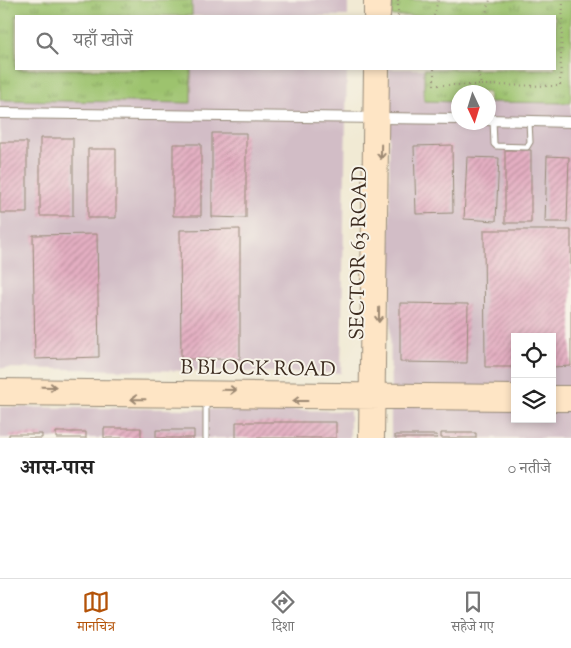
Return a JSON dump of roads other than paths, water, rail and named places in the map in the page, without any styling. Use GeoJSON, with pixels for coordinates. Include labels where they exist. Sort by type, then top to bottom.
{"type":"FeatureCollection","features":[{"type":"Feature","properties":{"kind":"street"},"geometry":{"type":"LineString","coordinates":[[371,0],[371,15]]}},
{"type":"Feature","properties":{"kind":"street"},"geometry":{"type":"LineString","coordinates":[[383,15],[384,0]]}},
{"type":"Feature","properties":{"kind":"street","name":"SECTOR 63 ROAD"},"geometry":{"type":"LineString","coordinates":[[371,70],[376,118]]}},
{"type":"Feature","properties":{"kind":"street","name":"SECTOR 63 ROAD"},"geometry":{"type":"LineString","coordinates":[[366,438],[372,396],[376,118],[382,70]]}},
{"type":"Feature","properties":{"kind":"street"},"geometry":{"type":"LineString","coordinates":[[0,113],[451,119]]}},
{"type":"Feature","properties":{"kind":"street"},"geometry":{"type":"LineString","coordinates":[[496,120],[571,122]]}},
{"type":"Feature","properties":{"kind":"street","name":"B BLOCK ROAD"},"geometry":{"type":"LineString","coordinates":[[0,386],[206,395]]}},
{"type":"Feature","properties":{"kind":"street","name":"B BLOCK ROAD"},"geometry":{"type":"LineString","coordinates":[[0,398],[206,395],[372,396],[511,392]]}},
{"type":"Feature","properties":{"kind":"street"},"geometry":{"type":"LineString","coordinates":[[556,393],[571,393]]}},
{"type":"Feature","properties":{"kind":"street","name":"SECTOR 63 ROAD"},"geometry":{"type":"LineString","coordinates":[[372,396],[377,438]]}},
{"type":"Feature","properties":{"kind":"street","name":"B BLOCK ROAD"},"geometry":{"type":"LineString","coordinates":[[372,396],[511,403]]}},
{"type":"Feature","properties":{"kind":"street"},"geometry":{"type":"LineString","coordinates":[[556,404],[571,404]]}},
{"type":"Feature","properties":{"kind":"lane"},"geometry":{"type":"LineString","coordinates":[[492,130],[496,146],[527,147],[530,142],[529,121]]}},
{"type":"Feature","properties":{"kind":"lane"},"geometry":{"type":"LineString","coordinates":[[206,395],[206,438]]}}]}
